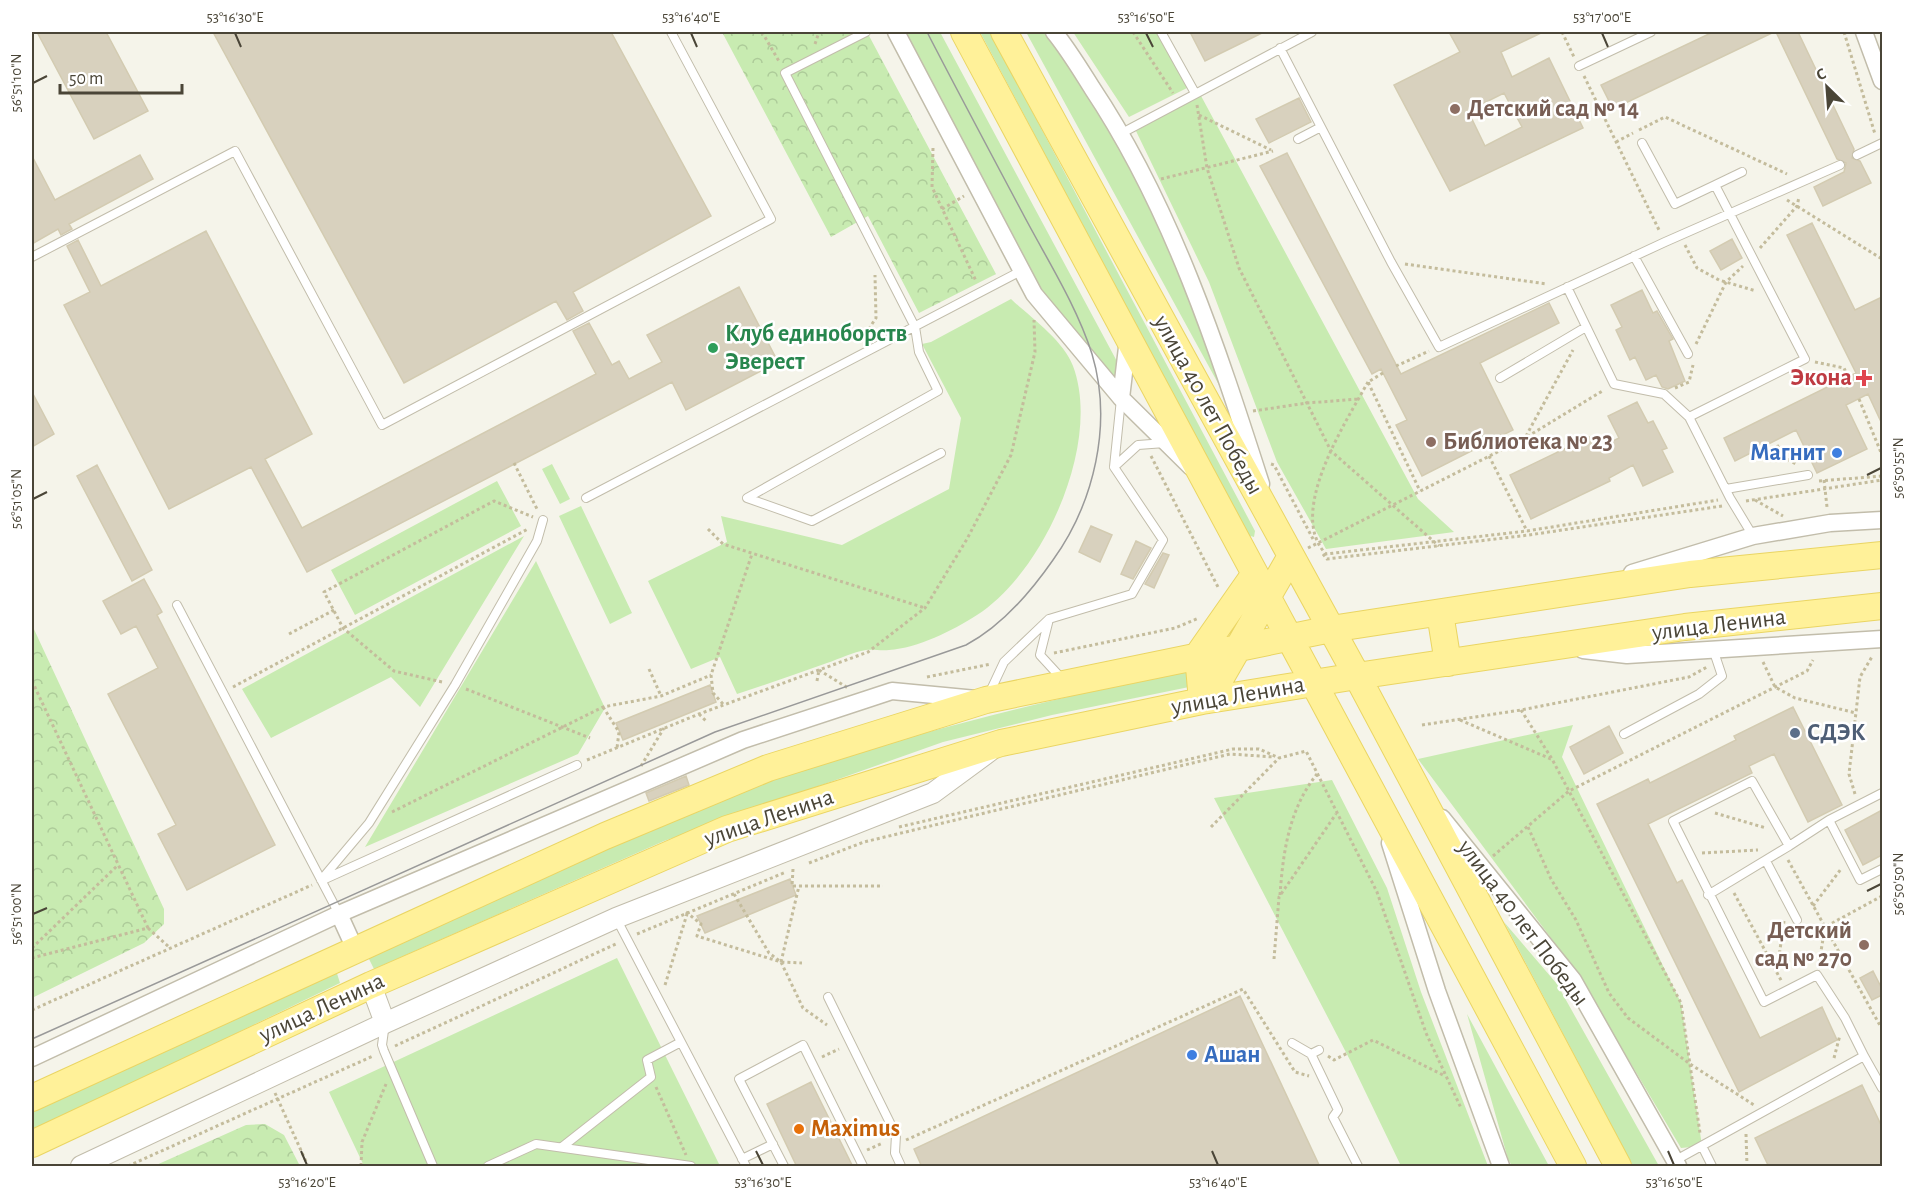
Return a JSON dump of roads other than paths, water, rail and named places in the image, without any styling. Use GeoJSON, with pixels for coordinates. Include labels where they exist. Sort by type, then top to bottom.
{"type":"FeatureCollection","features":[{"type":"Feature","properties":{"kind":"main road","name":"улица 40 лет Победы"},"geometry":{"type":"LineString","coordinates":[[964,32],[1573,1167]]}},
{"type":"Feature","properties":{"kind":"main road","name":"улица 40 лет Победы"},"geometry":{"type":"LineString","coordinates":[[1004,32],[1357,676],[1618,1167]]}},
{"type":"Feature","properties":{"kind":"main road"},"geometry":{"type":"LineString","coordinates":[[1240,546],[1275,528]]}},
{"type":"Feature","properties":{"kind":"main road","name":"улица Ленина"},"geometry":{"type":"LineString","coordinates":[[32,1098],[605,836],[768,768],[986,700],[1064,682],[1331,629],[1690,574],[1882,555]]}},
{"type":"Feature","properties":{"kind":"main road"},"geometry":{"type":"LineString","coordinates":[[1205,701],[1241,646],[1291,556]]}},
{"type":"Feature","properties":{"kind":"main road"},"geometry":{"type":"LineString","coordinates":[[1205,701],[1198,655],[1254,575]]}},
{"type":"Feature","properties":{"kind":"main road","name":"улица Ленина"},"geometry":{"type":"LineString","coordinates":[[32,1144],[371,985],[728,829],[1000,743],[1205,701],[1357,676],[1685,627],[1882,606]]}},
{"type":"Feature","properties":{"kind":"main road"},"geometry":{"type":"LineString","coordinates":[[1440,613],[1448,663]]}},
{"type":"Feature","properties":{"kind":"main road"},"geometry":{"type":"LineString","coordinates":[[1376,800],[1412,780]]}},
{"type":"Feature","properties":{"kind":"main road"},"geometry":{"type":"LineString","coordinates":[[355,949],[371,985]]}},
{"type":"Feature","properties":{"kind":"street","name":"улица 40 лет Победы"},"geometry":{"type":"LineString","coordinates":[[896,32],[1034,294],[1121,398],[1204,481]]}},
{"type":"Feature","properties":{"kind":"street","name":"улица 40 лет Победы"},"geometry":{"type":"LineString","coordinates":[[1054,32],[1122,133],[1148,184],[1193,286],[1253,457],[1275,528]]}},
{"type":"Feature","properties":{"kind":"street"},"geometry":{"type":"LineString","coordinates":[[1864,32],[1882,81]]}},
{"type":"Feature","properties":{"kind":"street"},"geometry":{"type":"LineString","coordinates":[[1121,398],[1128,338]]}},
{"type":"Feature","properties":{"kind":"street","name":"улица Ленина"},"geometry":{"type":"LineString","coordinates":[[1571,592],[1753,536],[1830,523],[1882,520]]}},
{"type":"Feature","properties":{"kind":"street","name":"улица Ленина"},"geometry":{"type":"LineString","coordinates":[[1555,647],[1627,655],[1715,657],[1882,639]]}},
{"type":"Feature","properties":{"kind":"street","name":"улица Ленина"},"geometry":{"type":"LineString","coordinates":[[355,949],[339,914],[743,740],[892,691],[986,700]]}},
{"type":"Feature","properties":{"kind":"street"},"geometry":{"type":"LineString","coordinates":[[81,1167],[385,1023],[623,930],[933,793],[1000,743]]}},
{"type":"Feature","properties":{"kind":"street","name":"улица 40 лет Победы"},"geometry":{"type":"LineString","coordinates":[[1412,780],[1573,980],[1677,1163]]}},
{"type":"Feature","properties":{"kind":"street","name":"улица 40 лет Победы"},"geometry":{"type":"LineString","coordinates":[[1376,800],[1437,991],[1501,1167]]}},
{"type":"Feature","properties":{"kind":"street"},"geometry":{"type":"LineString","coordinates":[[32,1058],[339,914]]}},
{"type":"Feature","properties":{"kind":"street"},"geometry":{"type":"LineString","coordinates":[[371,985],[385,1023]]}},
{"type":"Feature","properties":{"kind":"lane"},"geometry":{"type":"LineString","coordinates":[[32,256],[235,151],[382,425],[771,219],[671,32]]}},
{"type":"Feature","properties":{"kind":"lane"},"geometry":{"type":"LineString","coordinates":[[866,32],[785,73],[915,327],[919,352],[938,391],[747,498],[812,521],[941,453]]}},
{"type":"Feature","properties":{"kind":"lane"},"geometry":{"type":"LineString","coordinates":[[1161,32],[1194,93]]}},
{"type":"Feature","properties":{"kind":"lane"},"geometry":{"type":"LineString","coordinates":[[1579,66],[1651,32]]}},
{"type":"Feature","properties":{"kind":"lane"},"geometry":{"type":"LineString","coordinates":[[1122,133],[1305,33]]}},
{"type":"Feature","properties":{"kind":"lane"},"geometry":{"type":"LineString","coordinates":[[1280,48],[1391,262],[1439,347],[1634,256],[1840,165]]}},
{"type":"Feature","properties":{"kind":"lane"},"geometry":{"type":"LineString","coordinates":[[1298,139],[1321,127]]}},
{"type":"Feature","properties":{"kind":"lane"},"geometry":{"type":"LineString","coordinates":[[1642,143],[1675,204],[1742,172]]}},
{"type":"Feature","properties":{"kind":"lane"},"geometry":{"type":"LineString","coordinates":[[1857,156],[1881,144]]}},
{"type":"Feature","properties":{"kind":"lane"},"geometry":{"type":"LineString","coordinates":[[1689,417],[1805,359],[1715,185]]}},
{"type":"Feature","properties":{"kind":"lane"},"geometry":{"type":"LineString","coordinates":[[1634,256],[1692,356]]}},
{"type":"Feature","properties":{"kind":"lane"},"geometry":{"type":"LineString","coordinates":[[586,498],[1021,271]]}},
{"type":"Feature","properties":{"kind":"lane"},"geometry":{"type":"LineString","coordinates":[[1568,287],[1614,384],[1664,394],[1689,417],[1753,536]]}},
{"type":"Feature","properties":{"kind":"lane"},"geometry":{"type":"LineString","coordinates":[[1500,378],[1586,327]]}},
{"type":"Feature","properties":{"kind":"lane"},"geometry":{"type":"LineString","coordinates":[[986,700],[1004,662],[1049,619],[1132,594],[1163,540],[1114,467],[1121,398]]}},
{"type":"Feature","properties":{"kind":"lane"},"geometry":{"type":"LineString","coordinates":[[1114,467],[1138,445],[1166,442]]}},
{"type":"Feature","properties":{"kind":"lane"},"geometry":{"type":"LineString","coordinates":[[1730,497],[1811,479]]}},
{"type":"Feature","properties":{"kind":"lane"},"geometry":{"type":"LineString","coordinates":[[321,880],[369,823],[466,664],[537,541],[543,520]]}},
{"type":"Feature","properties":{"kind":"lane"},"geometry":{"type":"LineString","coordinates":[[177,605],[339,914]]}},
{"type":"Feature","properties":{"kind":"lane"},"geometry":{"type":"LineString","coordinates":[[1049,619],[1040,656],[1064,682]]}},
{"type":"Feature","properties":{"kind":"lane"},"geometry":{"type":"LineString","coordinates":[[1624,734],[1699,694],[1722,676],[1715,657]]}},
{"type":"Feature","properties":{"kind":"lane"},"geometry":{"type":"LineString","coordinates":[[321,880],[577,765]]}},
{"type":"Feature","properties":{"kind":"lane"},"geometry":{"type":"LineString","coordinates":[[1783,850],[1782,832],[1752,781],[1673,821],[1708,895],[1764,1002],[1817,975],[1845,1018],[1882,1088]]}},
{"type":"Feature","properties":{"kind":"lane"},"geometry":{"type":"LineString","coordinates":[[1708,895],[1829,820],[1882,793]]}},
{"type":"Feature","properties":{"kind":"lane"},"geometry":{"type":"LineString","coordinates":[[1829,820],[1860,880],[1882,869]]}},
{"type":"Feature","properties":{"kind":"lane"},"geometry":{"type":"LineString","coordinates":[[1766,861],[1797,920]]}},
{"type":"Feature","properties":{"kind":"lane"},"geometry":{"type":"LineString","coordinates":[[623,930],[744,1163],[773,1144]]}},
{"type":"Feature","properties":{"kind":"lane"},"geometry":{"type":"LineString","coordinates":[[828,997],[896,1135],[894,1144],[901,1167]]}},
{"type":"Feature","properties":{"kind":"lane"},"geometry":{"type":"LineString","coordinates":[[385,1023],[382,1045],[433,1167]]}},
{"type":"Feature","properties":{"kind":"lane"},"geometry":{"type":"LineString","coordinates":[[562,1147],[651,1077],[647,1060],[681,1042]]}},
{"type":"Feature","properties":{"kind":"lane"},"geometry":{"type":"LineString","coordinates":[[1292,1043],[1315,1052],[1319,1071],[1338,1110],[1333,1117],[1358,1167]]}},
{"type":"Feature","properties":{"kind":"lane"},"geometry":{"type":"LineString","coordinates":[[784,1167],[739,1079],[803,1045],[863,1167]]}},
{"type":"Feature","properties":{"kind":"lane"},"geometry":{"type":"LineString","coordinates":[[1677,1163],[1745,1120],[1864,1056]]}},
{"type":"Feature","properties":{"kind":"lane"},"geometry":{"type":"LineString","coordinates":[[488,1167],[536,1144],[691,1166]]}},
{"type":"Feature","properties":{"kind":"lane"},"geometry":{"type":"LineString","coordinates":[[1702,1146],[1712,1167]]}},
{"type":"Feature","properties":{"kind":"tram line"},"geometry":{"type":"LineString","coordinates":[[32,1039],[715,732],[966,645],[992,628],[1025,596],[1067,538],[1089,488],[1100,435],[1101,408],[1098,381],[1092,354],[1069,299],[927,32]]}},
{"type":"Feature","properties":{"kind":"place","name":"Детский сад № 14"},"geometry":{"type":"Point","coordinates":[1455,109]}},
{"type":"Feature","properties":{"kind":"place","name":"Клуб единоборств Эверест"},"geometry":{"type":"Point","coordinates":[713,348]}},
{"type":"Feature","properties":{"kind":"place","name":"Экона"},"geometry":{"type":"Point","coordinates":[1864,378]}},
{"type":"Feature","properties":{"kind":"place","name":"Библиотека № 23"},"geometry":{"type":"Point","coordinates":[1431,442]}},
{"type":"Feature","properties":{"kind":"place","name":"Магнит"},"geometry":{"type":"Point","coordinates":[1837,453]}},
{"type":"Feature","properties":{"kind":"place","name":"СДЭК"},"geometry":{"type":"Point","coordinates":[1795,733]}},
{"type":"Feature","properties":{"kind":"place","name":"Детский сад № 270"},"geometry":{"type":"Point","coordinates":[1864,945]}},
{"type":"Feature","properties":{"kind":"place","name":"Ашан"},"geometry":{"type":"Point","coordinates":[1192,1055]}},
{"type":"Feature","properties":{"kind":"place","name":"Maximus"},"geometry":{"type":"Point","coordinates":[799,1129]}}]}
